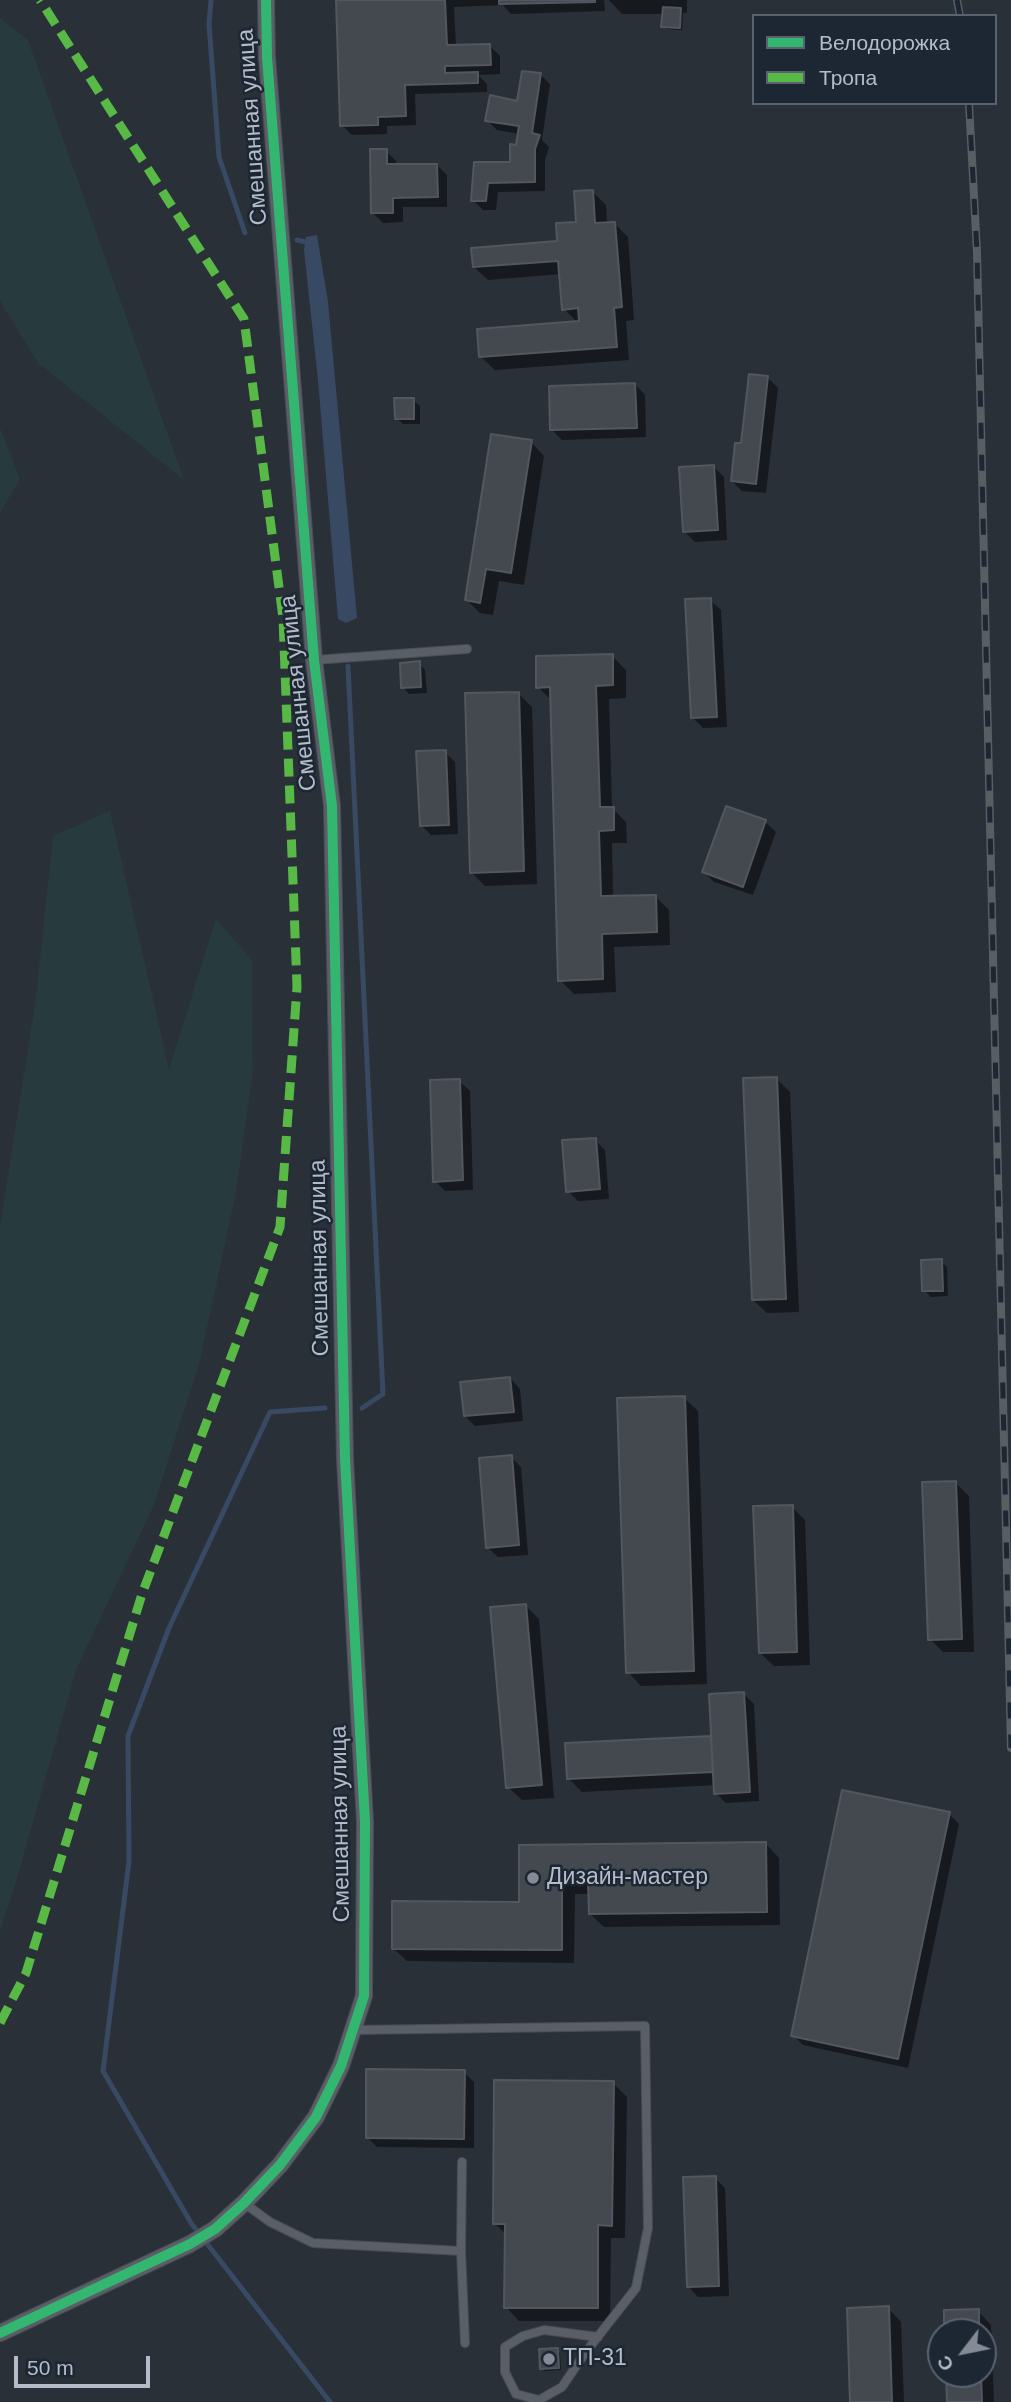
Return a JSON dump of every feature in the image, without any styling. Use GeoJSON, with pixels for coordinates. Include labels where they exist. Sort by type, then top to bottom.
{"type":"FeatureCollection","features":[{"type":"Feature","properties":{"kind":"street","name":"Смешанная улица"},"geometry":{"type":"LineString","coordinates":[[0,2333],[190,2244],[215,2229],[244,2203],[280,2165],[316,2118],[341,2066],[364,1996],[365,1822],[345,1459],[332,806],[314,660],[267,57],[266,0]]}},
{"type":"Feature","properties":{"kind":"lane"},"geometry":{"type":"LineString","coordinates":[[314,660],[467,649]]}},
{"type":"Feature","properties":{"kind":"lane"},"geometry":{"type":"LineString","coordinates":[[353,2030],[645,2026],[648,2228],[636,2288],[562,2387],[539,2400],[516,2394],[505,2372],[505,2347],[523,2336],[544,2330],[598,2337]]}},
{"type":"Feature","properties":{"kind":"lane"},"geometry":{"type":"LineString","coordinates":[[462,2162],[461,2251],[465,2343]]}},
{"type":"Feature","properties":{"kind":"lane"},"geometry":{"type":"LineString","coordinates":[[244,2203],[270,2222],[313,2243],[461,2251]]}},
{"type":"Feature","properties":{"kind":"green space"},"geometry":{"type":"Polygon","coordinates":[[[0,18],[28,40],[184,480],[38,363],[0,301],[0,18]]]}},
{"type":"Feature","properties":{"kind":"green space"},"geometry":{"type":"Polygon","coordinates":[[[0,428],[20,479],[0,513],[0,428]]]}},
{"type":"Feature","properties":{"kind":"green space"},"geometry":{"type":"Polygon","coordinates":[[[110,811],[169,1069],[216,919],[252,960],[253,1071],[236,1192],[199,1365],[153,1507],[76,1670],[0,1931],[0,1226],[36,997],[53,836],[110,811]]]}},
{"type":"Feature","properties":{"kind":"water"},"geometry":{"type":"Polygon","coordinates":[[[317,235],[328,302],[357,618],[346,623],[338,619],[304,250],[306,237],[317,235]]]}},
{"type":"Feature","properties":{"kind":"building"},"geometry":{"type":"Polygon","coordinates":[[[336,0],[445,0],[447,45],[490,44],[491,65],[445,66],[445,73],[478,72],[478,83],[405,85],[406,116],[378,117],[378,125],[340,126],[336,0]]]}},
{"type":"Feature","properties":{"kind":"building"},"geometry":{"type":"Polygon","coordinates":[[[499,0],[595,0],[595,2],[499,4],[499,0]]]}},
{"type":"Feature","properties":{"kind":"building"},"geometry":{"type":"Polygon","coordinates":[[[663,7],[681,8],[680,28],[661,27],[663,7]]]}},
{"type":"Feature","properties":{"kind":"building"},"geometry":{"type":"Polygon","coordinates":[[[522,71],[541,73],[532,133],[540,135],[535,149],[535,182],[488,183],[486,201],[471,201],[474,162],[510,162],[510,144],[516,145],[519,126],[485,121],[490,95],[517,101],[522,71]]]}},
{"type":"Feature","properties":{"kind":"building"},"geometry":{"type":"Polygon","coordinates":[[[370,149],[387,149],[387,164],[437,164],[438,197],[393,198],[393,213],[371,213],[370,149]]]}},
{"type":"Feature","properties":{"kind":"building"},"geometry":{"type":"Polygon","coordinates":[[[593,190],[595,223],[615,222],[622,307],[614,308],[617,347],[479,357],[477,329],[579,321],[578,308],[562,310],[558,261],[473,267],[471,248],[557,241],[556,223],[576,222],[574,191],[593,190]]]}},
{"type":"Feature","properties":{"kind":"building"},"geometry":{"type":"Polygon","coordinates":[[[749,374],[768,376],[756,484],[731,481],[735,443],[741,443],[749,374]]]}},
{"type":"Feature","properties":{"kind":"building"},"geometry":{"type":"Polygon","coordinates":[[[635,383],[637,428],[550,430],[549,386],[635,383]]]}},
{"type":"Feature","properties":{"kind":"building"},"geometry":{"type":"Polygon","coordinates":[[[394,398],[414,398],[414,419],[395,419],[394,398]]]}},
{"type":"Feature","properties":{"kind":"building"},"geometry":{"type":"Polygon","coordinates":[[[491,434],[532,440],[511,573],[486,569],[480,603],[465,600],[491,434]]]}},
{"type":"Feature","properties":{"kind":"building"},"geometry":{"type":"Polygon","coordinates":[[[714,465],[718,530],[683,532],[679,467],[714,465]]]}},
{"type":"Feature","properties":{"kind":"building"},"geometry":{"type":"Polygon","coordinates":[[[711,598],[717,717],[691,718],[685,599],[711,598]]]}},
{"type":"Feature","properties":{"kind":"building"},"geometry":{"type":"Polygon","coordinates":[[[613,654],[613,685],[596,686],[600,807],[614,807],[614,830],[599,831],[601,896],[656,895],[657,932],[602,934],[603,979],[558,981],[550,687],[536,688],[536,656],[613,654]]]}},
{"type":"Feature","properties":{"kind":"building"},"geometry":{"type":"Polygon","coordinates":[[[420,661],[421,687],[401,688],[400,663],[420,661]]]}},
{"type":"Feature","properties":{"kind":"building"},"geometry":{"type":"Polygon","coordinates":[[[519,692],[524,871],[470,873],[465,693],[519,692]]]}},
{"type":"Feature","properties":{"kind":"building"},"geometry":{"type":"Polygon","coordinates":[[[446,750],[449,825],[420,826],[416,751],[446,750]]]}},
{"type":"Feature","properties":{"kind":"building"},"geometry":{"type":"Polygon","coordinates":[[[726,806],[766,820],[743,887],[702,872],[726,806]]]}},
{"type":"Feature","properties":{"kind":"building"},"geometry":{"type":"Polygon","coordinates":[[[777,1077],[786,1299],[752,1300],[743,1078],[777,1077]]]}},
{"type":"Feature","properties":{"kind":"building"},"geometry":{"type":"Polygon","coordinates":[[[460,1079],[463,1180],[433,1182],[430,1080],[460,1079]]]}},
{"type":"Feature","properties":{"kind":"building"},"geometry":{"type":"Polygon","coordinates":[[[596,1138],[600,1189],[566,1192],[562,1140],[596,1138]]]}},
{"type":"Feature","properties":{"kind":"building"},"geometry":{"type":"Polygon","coordinates":[[[942,1259],[943,1291],[922,1291],[921,1260],[942,1259]]]}},
{"type":"Feature","properties":{"kind":"building"},"geometry":{"type":"Polygon","coordinates":[[[510,1377],[514,1412],[464,1416],[460,1382],[510,1377]]]}},
{"type":"Feature","properties":{"kind":"building"},"geometry":{"type":"Polygon","coordinates":[[[685,1396],[694,1671],[626,1673],[617,1398],[685,1396]]]}},
{"type":"Feature","properties":{"kind":"building"},"geometry":{"type":"Polygon","coordinates":[[[512,1455],[519,1545],[486,1548],[479,1458],[512,1455]]]}},
{"type":"Feature","properties":{"kind":"building"},"geometry":{"type":"Polygon","coordinates":[[[956,1481],[962,1639],[928,1640],[922,1482],[956,1481]]]}},
{"type":"Feature","properties":{"kind":"building"},"geometry":{"type":"Polygon","coordinates":[[[793,1505],[797,1652],[759,1653],[753,1506],[793,1505]]]}},
{"type":"Feature","properties":{"kind":"building"},"geometry":{"type":"Polygon","coordinates":[[[526,1604],[542,1785],[506,1788],[490,1607],[526,1604]]]}},
{"type":"Feature","properties":{"kind":"building"},"geometry":{"type":"Polygon","coordinates":[[[744,1692],[750,1792],[714,1794],[709,1694],[744,1692]]]}},
{"type":"Feature","properties":{"kind":"building"},"geometry":{"type":"Polygon","coordinates":[[[711,1736],[713,1772],[567,1779],[565,1743],[711,1736]]]}},
{"type":"Feature","properties":{"kind":"building"},"geometry":{"type":"Polygon","coordinates":[[[842,1790],[950,1812],[898,2059],[791,2036],[842,1790]]]}},
{"type":"Feature","properties":{"kind":"building"},"geometry":{"type":"Polygon","coordinates":[[[766,1842],[767,1912],[589,1914],[588,1881],[562,1881],[562,1950],[392,1949],[392,1901],[519,1902],[519,1845],[766,1842]]]}},
{"type":"Feature","properties":{"kind":"building"},"geometry":{"type":"Polygon","coordinates":[[[366,2069],[465,2070],[464,2139],[366,2138],[366,2069]]]}},
{"type":"Feature","properties":{"kind":"building"},"geometry":{"type":"Polygon","coordinates":[[[494,2080],[614,2081],[612,2226],[598,2225],[598,2308],[504,2308],[505,2224],[493,2224],[494,2080]]]}},
{"type":"Feature","properties":{"kind":"building"},"geometry":{"type":"Polygon","coordinates":[[[716,2176],[719,2286],[687,2287],[683,2177],[716,2176]]]}},
{"type":"Feature","properties":{"kind":"building"},"geometry":{"type":"Polygon","coordinates":[[[889,2306],[892,2402],[850,2402],[847,2308],[889,2306]]]}},
{"type":"Feature","properties":{"kind":"building"},"geometry":{"type":"Polygon","coordinates":[[[979,2309],[979,2318],[944,2318],[944,2310],[979,2309]]]}},
{"type":"Feature","properties":{"kind":"building","name":"ТП-31"},"geometry":{"type":"Polygon","coordinates":[[[558,2348],[559,2368],[540,2369],[539,2349],[558,2348]]]}},
{"type":"Feature","properties":{"kind":"building"},"geometry":{"type":"Polygon","coordinates":[[[946,2388],[982,2388],[982,2402],[947,2402],[946,2388]]]}},
{"type":"Feature","properties":{"kind":"waterway"},"geometry":{"type":"LineString","coordinates":[[211,0],[209,24],[219,157],[245,233]]}},
{"type":"Feature","properties":{"kind":"waterway"},"geometry":{"type":"LineString","coordinates":[[297,240],[310,243]]}},
{"type":"Feature","properties":{"kind":"waterway"},"geometry":{"type":"LineString","coordinates":[[348,666],[383,1394],[362,1408]]}},
{"type":"Feature","properties":{"kind":"waterway"},"geometry":{"type":"LineString","coordinates":[[325,1408],[270,1412],[169,1628],[128,1736],[129,1861],[103,2071],[191,2223],[330,2402]]}},
{"type":"Feature","properties":{"kind":"railway"},"geometry":{"type":"LineString","coordinates":[[957,0],[960,14]]}},
{"type":"Feature","properties":{"kind":"railway"},"geometry":{"type":"LineString","coordinates":[[969,105],[977,252],[1011,1748]]}},
{"type":"Feature","properties":{"kind":"marked path"},"geometry":{"type":"LineString","coordinates":[[0,2023],[26,1973],[142,1594],[280,1227],[297,987],[283,618],[244,319],[40,0]]}},
{"type":"Feature","properties":{"kind":"cycle path"},"geometry":{"type":"LineString","coordinates":[[0,2333],[190,2244],[215,2229],[244,2203],[280,2165],[316,2117],[341,2066],[364,1996],[365,1822],[345,1459],[332,806],[314,660],[267,57],[266,0]]}},
{"type":"Feature","properties":{"kind":"place","name":"Дизайн-мастер"},"geometry":{"type":"Point","coordinates":[533,1878]}},
{"type":"Feature","properties":{"kind":"place","name":"ТП-31"},"geometry":{"type":"Point","coordinates":[549,2359]}}]}
